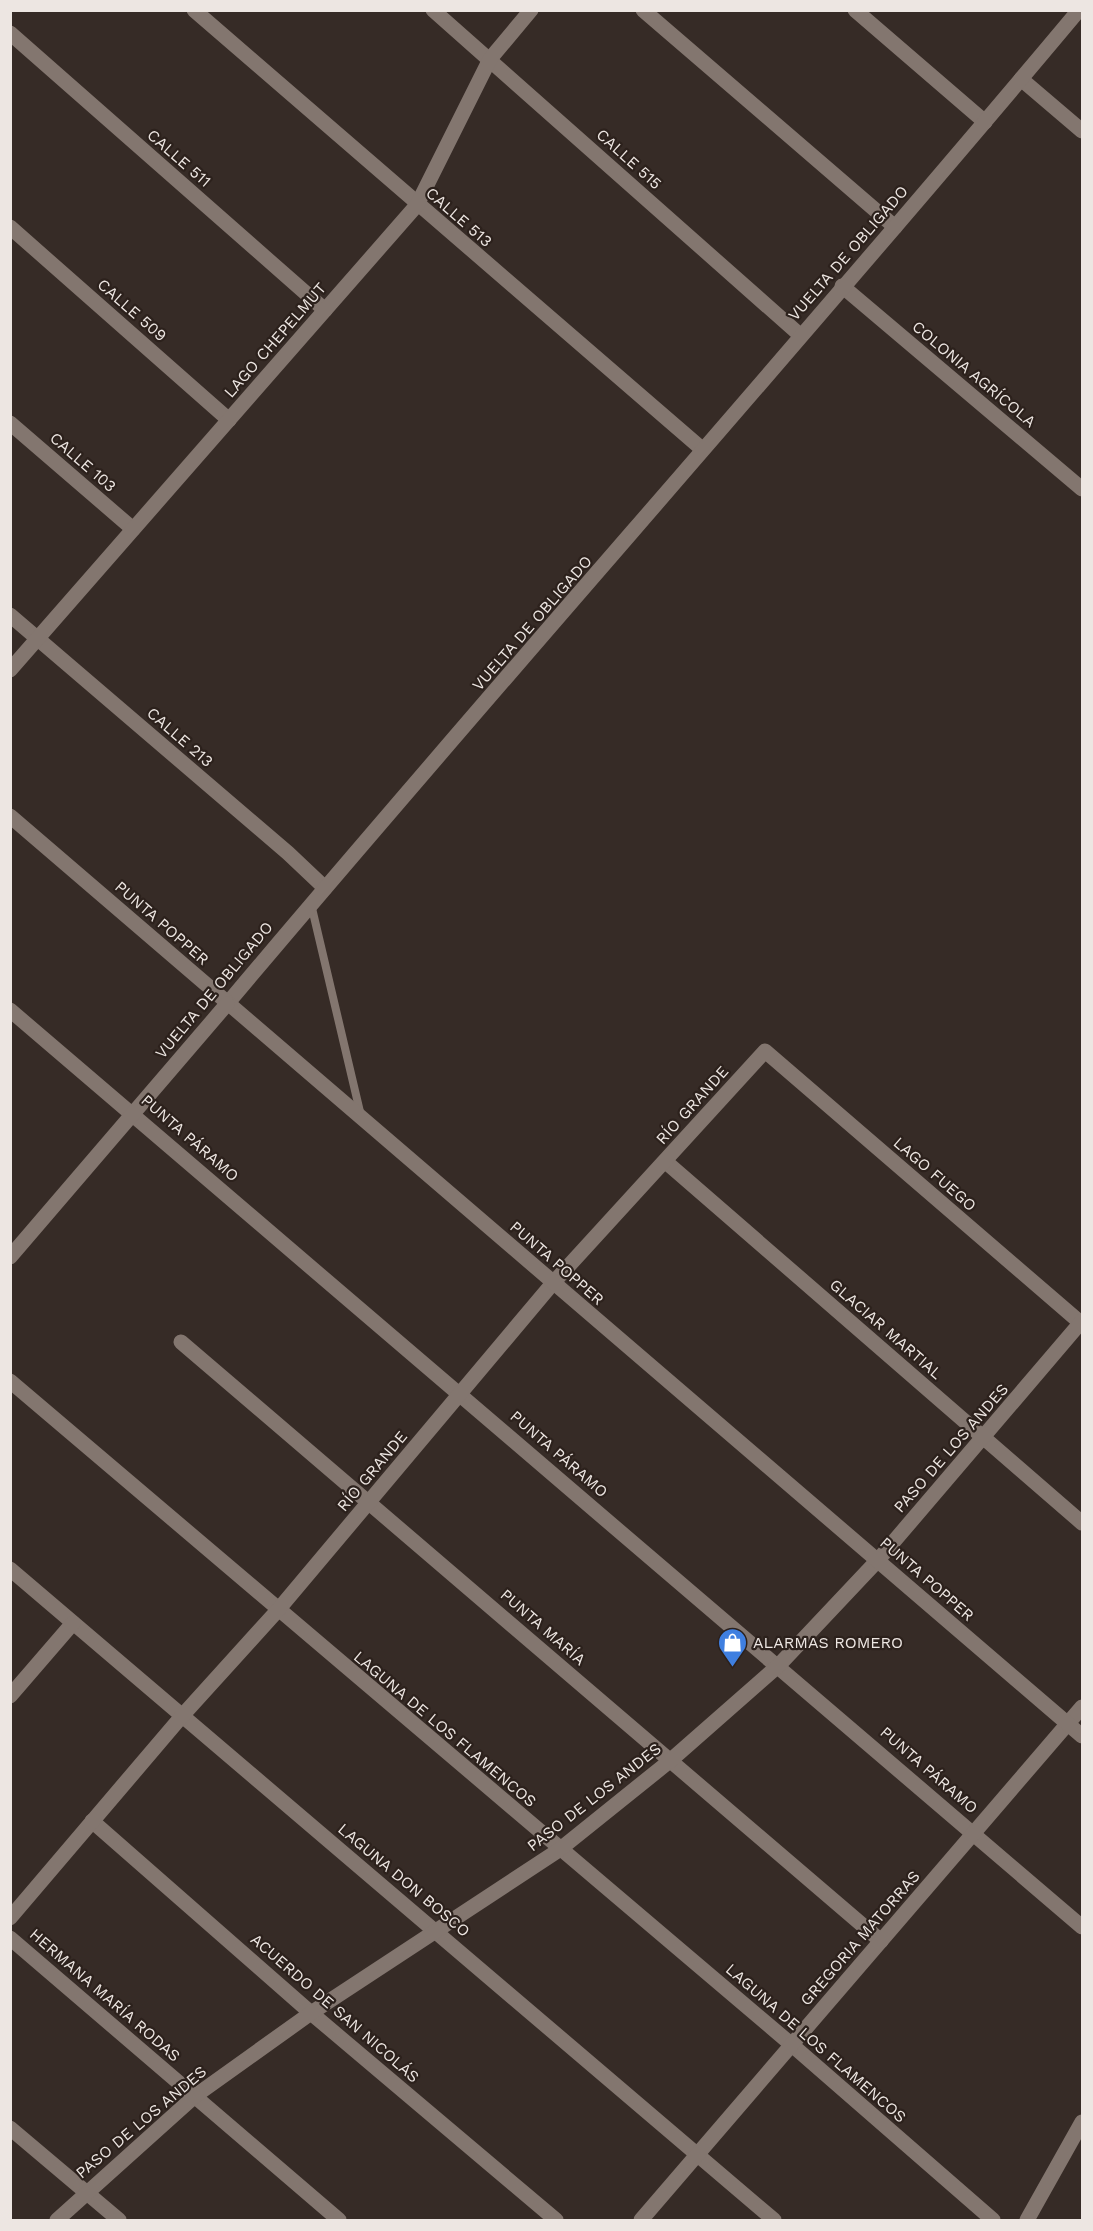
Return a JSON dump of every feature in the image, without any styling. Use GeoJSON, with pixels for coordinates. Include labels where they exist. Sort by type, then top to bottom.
{"type":"FeatureCollection","features":[{"type":"Feature","properties":{"kind":"street","name":"CALLE 513"},"geometry":{"type":"LineString","coordinates":[[194,10],[702,448]]}},
{"type":"Feature","properties":{"kind":"street","name":"CALLE 515"},"geometry":{"type":"LineString","coordinates":[[433,10],[800,335]]}},
{"type":"Feature","properties":{"kind":"street","name":"LAGO CHEPELMUT"},"geometry":{"type":"LineString","coordinates":[[10,670],[417,204],[490,60],[531,10]]}},
{"type":"Feature","properties":{"kind":"street"},"geometry":{"type":"LineString","coordinates":[[643,10],[896,226]]}},
{"type":"Feature","properties":{"kind":"street"},"geometry":{"type":"LineString","coordinates":[[855,10],[985,122]]}},
{"type":"Feature","properties":{"kind":"street","name":"VUELTA DE OBLIGADO"},"geometry":{"type":"LineString","coordinates":[[10,1257],[311,903],[622,547],[702,448],[1022,79],[1072,13]]}},
{"type":"Feature","properties":{"kind":"street","name":"CALLE 511"},"geometry":{"type":"LineString","coordinates":[[10,33],[325,310]]}},
{"type":"Feature","properties":{"kind":"street"},"geometry":{"type":"LineString","coordinates":[[1022,79],[1083,131]]}},
{"type":"Feature","properties":{"kind":"street","name":"CALLE 509"},"geometry":{"type":"LineString","coordinates":[[10,227],[230,420]]}},
{"type":"Feature","properties":{"kind":"street","name":"COLONIA AGRÍCOLA"},"geometry":{"type":"LineString","coordinates":[[842,286],[1083,489]]}},
{"type":"Feature","properties":{"kind":"street","name":"CALLE 103"},"geometry":{"type":"LineString","coordinates":[[10,423],[133,529]]}},
{"type":"Feature","properties":{"kind":"street","name":"CALLE 213"},"geometry":{"type":"LineString","coordinates":[[10,615],[288,853],[325,888]]}},
{"type":"Feature","properties":{"kind":"street","name":"PUNTA POPPER"},"geometry":{"type":"LineString","coordinates":[[10,816],[1083,1736]]}},
{"type":"Feature","properties":{"kind":"street","name":"PUNTA PÁRAMO"},"geometry":{"type":"LineString","coordinates":[[10,1010],[134,1113],[1083,1927]]}},
{"type":"Feature","properties":{"kind":"street","name":"RÍO GRANDE"},"geometry":{"type":"LineString","coordinates":[[10,1918],[182,1716],[278,1610],[553,1283],[765,1051]]}},
{"type":"Feature","properties":{"kind":"street","name":"LAGO FUEGO"},"geometry":{"type":"LineString","coordinates":[[765,1051],[1082,1323]]}},
{"type":"Feature","properties":{"kind":"street","name":"GLACIAR MARTIAL"},"geometry":{"type":"LineString","coordinates":[[666,1162],[1083,1523]]}},
{"type":"Feature","properties":{"kind":"street","name":"PASO DE LOS ANDES"},"geometry":{"type":"LineString","coordinates":[[57,2220],[86,2191],[195,2096],[311,2013],[559,1850],[671,1760],[779,1665],[878,1560],[1082,1323]]}},
{"type":"Feature","properties":{"kind":"street","name":"PUNTA MARÍA"},"geometry":{"type":"LineString","coordinates":[[180,1342],[881,1941]]}},
{"type":"Feature","properties":{"kind":"street","name":"LAGUNA DE LOS FLAMENCOS"},"geometry":{"type":"LineString","coordinates":[[10,1381],[559,1850],[792,2045],[993,2220]]}},
{"type":"Feature","properties":{"kind":"street","name":"LAGUNA DON BOSCO"},"geometry":{"type":"LineString","coordinates":[[10,1569],[774,2220]]}},
{"type":"Feature","properties":{"kind":"street"},"geometry":{"type":"LineString","coordinates":[[10,1696],[74,1623]]}},
{"type":"Feature","properties":{"kind":"street","name":"GREGORIA MATORRAS"},"geometry":{"type":"LineString","coordinates":[[641,2220],[1083,1707]]}},
{"type":"Feature","properties":{"kind":"street","name":"ACUERDO DE SAN NICOLÁS"},"geometry":{"type":"LineString","coordinates":[[92,1821],[311,2013],[556,2220]]}},
{"type":"Feature","properties":{"kind":"street","name":"HERMANA MARÍA RODAS"},"geometry":{"type":"LineString","coordinates":[[10,1938],[339,2220]]}},
{"type":"Feature","properties":{"kind":"street"},"geometry":{"type":"LineString","coordinates":[[1027,2220],[1083,2122]]}},
{"type":"Feature","properties":{"kind":"street"},"geometry":{"type":"LineString","coordinates":[[10,2128],[119,2220]]}},
{"type":"Feature","properties":{"kind":"lane"},"geometry":{"type":"LineString","coordinates":[[311,903],[362,1118]]}},
{"type":"Feature","properties":{"kind":"place","name":"ALARMAS ROMERO"},"geometry":{"type":"Point","coordinates":[732,1668]}}]}
